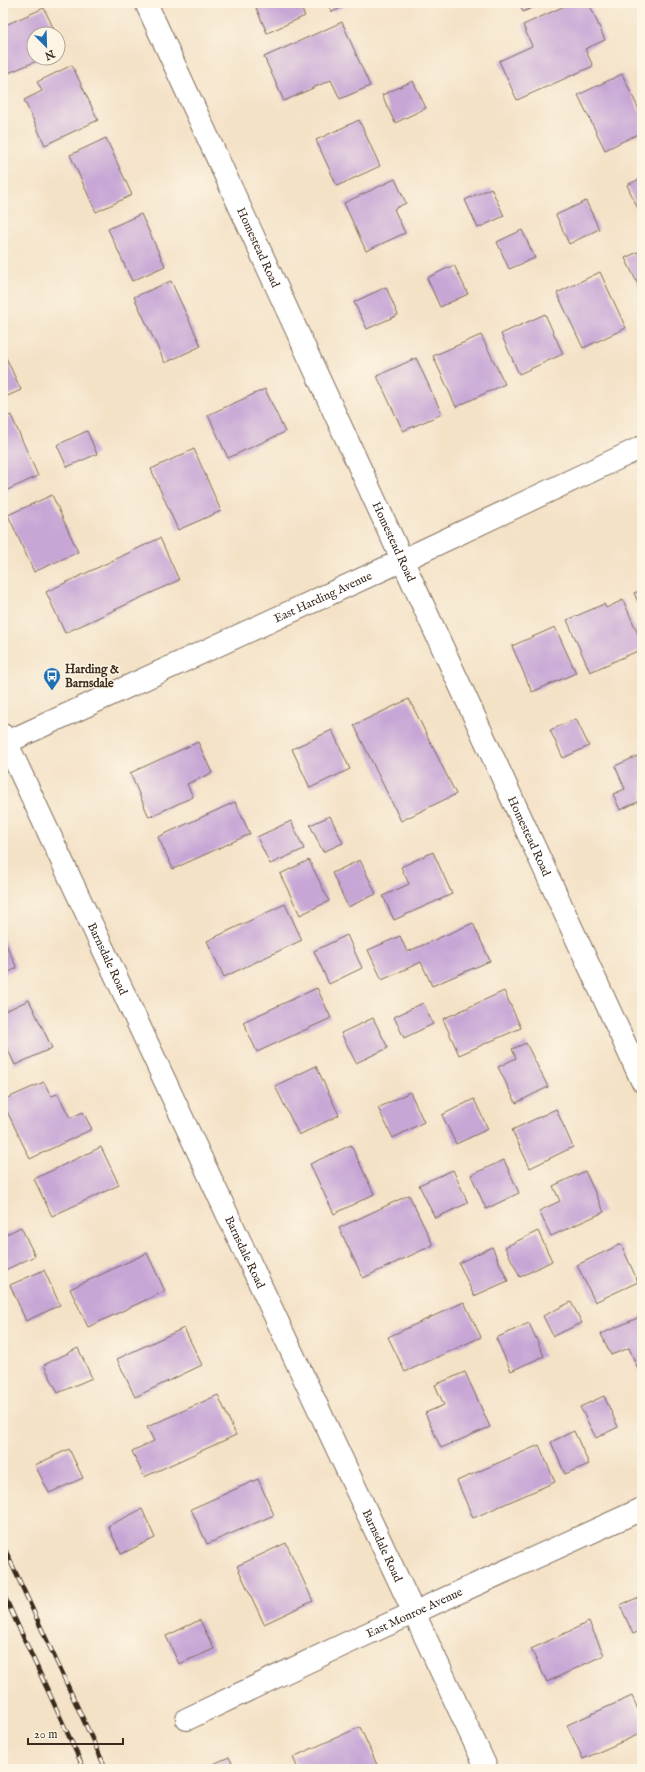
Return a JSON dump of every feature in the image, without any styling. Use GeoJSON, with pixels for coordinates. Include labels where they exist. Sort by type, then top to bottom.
{"type":"FeatureCollection","features":[{"type":"Feature","properties":{"kind":"street","name":"Homestead Road"},"geometry":{"type":"LineString","coordinates":[[146,3],[401,561],[642,1081]]}},
{"type":"Feature","properties":{"kind":"street","name":"East Harding Avenue"},"geometry":{"type":"LineString","coordinates":[[4,741],[401,561],[642,447]]}},
{"type":"Feature","properties":{"kind":"street","name":"Barnsdale Road"},"geometry":{"type":"LineString","coordinates":[[4,741],[487,1769]]}},
{"type":"Feature","properties":{"kind":"street","name":"East Monroe Avenue"},"geometry":{"type":"LineString","coordinates":[[187,1719],[642,1509]]}},
{"type":"Feature","properties":{"kind":"building"},"geometry":{"type":"Polygon","coordinates":[[[254,3],[312,3],[301,8],[305,16],[267,33],[254,3]]]}},
{"type":"Feature","properties":{"kind":"building"},"geometry":{"type":"Polygon","coordinates":[[[328,3],[352,3],[332,12],[328,3]]]}},
{"type":"Feature","properties":{"kind":"building"},"geometry":{"type":"Polygon","coordinates":[[[519,3],[542,3],[523,12],[519,3]]]}},
{"type":"Feature","properties":{"kind":"building"},"geometry":{"type":"Polygon","coordinates":[[[571,3],[589,3],[605,40],[585,49],[593,66],[517,100],[499,61],[532,46],[523,25],[571,3]]]}},
{"type":"Feature","properties":{"kind":"building"},"geometry":{"type":"Polygon","coordinates":[[[44,8],[52,26],[26,26],[26,66],[6,74],[3,67],[3,26],[44,8]]]}},
{"type":"Feature","properties":{"kind":"building"},"geometry":{"type":"Polygon","coordinates":[[[342,22],[370,86],[340,99],[331,80],[284,101],[264,57],[342,22]]]}},
{"type":"Feature","properties":{"kind":"building"},"geometry":{"type":"Polygon","coordinates":[[[72,65],[98,120],[45,145],[24,100],[42,91],[37,82],[72,65]]]}},
{"type":"Feature","properties":{"kind":"building"},"geometry":{"type":"Polygon","coordinates":[[[622,74],[642,116],[642,132],[605,150],[578,95],[622,74]]]}},
{"type":"Feature","properties":{"kind":"building"},"geometry":{"type":"Polygon","coordinates":[[[413,81],[426,108],[395,123],[382,95],[413,81]]]}},
{"type":"Feature","properties":{"kind":"building"},"geometry":{"type":"Polygon","coordinates":[[[359,120],[380,166],[337,186],[316,140],[359,120]]]}},
{"type":"Feature","properties":{"kind":"building"},"geometry":{"type":"Polygon","coordinates":[[[106,138],[132,195],[96,212],[70,155],[106,138]]]}},
{"type":"Feature","properties":{"kind":"building"},"geometry":{"type":"Polygon","coordinates":[[[642,178],[642,212],[640,213],[627,185],[642,178]]]}},
{"type":"Feature","properties":{"kind":"building"},"geometry":{"type":"Polygon","coordinates":[[[395,179],[406,203],[394,209],[405,233],[366,251],[344,203],[395,179]]]}},
{"type":"Feature","properties":{"kind":"building"},"geometry":{"type":"Polygon","coordinates":[[[491,188],[504,216],[478,228],[465,200],[491,188]]]}},
{"type":"Feature","properties":{"kind":"building"},"geometry":{"type":"Polygon","coordinates":[[[586,201],[599,229],[569,244],[556,215],[586,201]]]}},
{"type":"Feature","properties":{"kind":"building"},"geometry":{"type":"Polygon","coordinates":[[[141,214],[165,266],[132,281],[108,229],[141,214]]]}},
{"type":"Feature","properties":{"kind":"building"},"geometry":{"type":"Polygon","coordinates":[[[522,230],[535,258],[509,269],[497,242],[522,230]]]}},
{"type":"Feature","properties":{"kind":"building"},"geometry":{"type":"Polygon","coordinates":[[[642,250],[642,293],[625,258],[642,250]]]}},
{"type":"Feature","properties":{"kind":"building"},"geometry":{"type":"Polygon","coordinates":[[[454,265],[468,294],[440,307],[427,278],[454,265]]]}},
{"type":"Feature","properties":{"kind":"building"},"geometry":{"type":"Polygon","coordinates":[[[600,272],[626,328],[583,348],[557,293],[600,272]]]}},
{"type":"Feature","properties":{"kind":"building"},"geometry":{"type":"Polygon","coordinates":[[[171,281],[201,346],[165,363],[134,297],[171,281]]]}},
{"type":"Feature","properties":{"kind":"building"},"geometry":{"type":"Polygon","coordinates":[[[386,287],[398,315],[367,329],[354,302],[386,287]]]}},
{"type":"Feature","properties":{"kind":"building"},"geometry":{"type":"Polygon","coordinates":[[[545,314],[563,354],[519,374],[501,334],[545,314]]]}},
{"type":"Feature","properties":{"kind":"building"},"geometry":{"type":"Polygon","coordinates":[[[481,335],[505,384],[456,407],[433,356],[481,335]]]}},
{"type":"Feature","properties":{"kind":"building"},"geometry":{"type":"Polygon","coordinates":[[[3,351],[21,390],[3,398],[3,351]]]}},
{"type":"Feature","properties":{"kind":"building"},"geometry":{"type":"Polygon","coordinates":[[[416,358],[442,414],[403,431],[377,376],[416,358]]]}},
{"type":"Feature","properties":{"kind":"building"},"geometry":{"type":"Polygon","coordinates":[[[265,389],[285,432],[228,458],[208,415],[265,389]]]}},
{"type":"Feature","properties":{"kind":"building"},"geometry":{"type":"Polygon","coordinates":[[[11,415],[38,476],[3,492],[3,418],[11,415]]]}},
{"type":"Feature","properties":{"kind":"building"},"geometry":{"type":"Polygon","coordinates":[[[87,431],[97,454],[67,467],[57,445],[87,431]]]}},
{"type":"Feature","properties":{"kind":"building"},"geometry":{"type":"Polygon","coordinates":[[[194,449],[221,511],[178,530],[151,469],[194,449]]]}},
{"type":"Feature","properties":{"kind":"building"},"geometry":{"type":"Polygon","coordinates":[[[52,495],[78,552],[34,572],[8,515],[52,495]]]}},
{"type":"Feature","properties":{"kind":"building"},"geometry":{"type":"Polygon","coordinates":[[[160,538],[179,580],[65,633],[46,592],[160,538]]]}},
{"type":"Feature","properties":{"kind":"building"},"geometry":{"type":"Polygon","coordinates":[[[642,590],[642,611],[634,593],[642,590]]]}},
{"type":"Feature","properties":{"kind":"building"},"geometry":{"type":"Polygon","coordinates":[[[623,600],[642,643],[642,649],[590,672],[567,620],[604,604],[606,608],[623,600]]]}},
{"type":"Feature","properties":{"kind":"building"},"geometry":{"type":"Polygon","coordinates":[[[555,627],[576,673],[532,692],[512,646],[555,627]]]}},
{"type":"Feature","properties":{"kind":"building"},"geometry":{"type":"Polygon","coordinates":[[[409,699],[456,794],[401,821],[354,725],[409,699]]]}},
{"type":"Feature","properties":{"kind":"building"},"geometry":{"type":"Polygon","coordinates":[[[576,719],[589,746],[563,758],[550,730],[576,719]]]}},
{"type":"Feature","properties":{"kind":"building"},"geometry":{"type":"Polygon","coordinates":[[[332,730],[350,769],[310,788],[292,749],[332,730]]]}},
{"type":"Feature","properties":{"kind":"building"},"geometry":{"type":"Polygon","coordinates":[[[198,742],[212,773],[187,784],[193,797],[149,817],[130,773],[198,742]]]}},
{"type":"Feature","properties":{"kind":"building"},"geometry":{"type":"Polygon","coordinates":[[[642,754],[642,800],[620,810],[613,794],[625,789],[615,766],[642,754]]]}},
{"type":"Feature","properties":{"kind":"building"},"geometry":{"type":"Polygon","coordinates":[[[235,802],[250,834],[173,869],[158,837],[235,802]]]}},
{"type":"Feature","properties":{"kind":"building"},"geometry":{"type":"Polygon","coordinates":[[[330,816],[343,843],[323,852],[310,825],[330,816]]]}},
{"type":"Feature","properties":{"kind":"building"},"geometry":{"type":"Polygon","coordinates":[[[291,821],[304,849],[270,864],[257,837],[291,821]]]}},
{"type":"Feature","properties":{"kind":"building"},"geometry":{"type":"Polygon","coordinates":[[[433,852],[452,894],[394,920],[383,896],[409,884],[401,867],[433,852]]]}},
{"type":"Feature","properties":{"kind":"building"},"geometry":{"type":"Polygon","coordinates":[[[309,860],[329,901],[300,915],[280,874],[309,860]]]}},
{"type":"Feature","properties":{"kind":"building"},"geometry":{"type":"Polygon","coordinates":[[[360,860],[376,894],[348,907],[332,873],[360,860]]]}},
{"type":"Feature","properties":{"kind":"building"},"geometry":{"type":"Polygon","coordinates":[[[285,904],[302,940],[224,977],[207,941],[285,904]]]}},
{"type":"Feature","properties":{"kind":"building"},"geometry":{"type":"Polygon","coordinates":[[[473,923],[490,961],[432,986],[421,962],[382,980],[368,950],[400,936],[407,952],[473,923]]]}},
{"type":"Feature","properties":{"kind":"building"},"geometry":{"type":"Polygon","coordinates":[[[347,935],[362,968],[329,984],[314,951],[347,935]]]}},
{"type":"Feature","properties":{"kind":"building"},"geometry":{"type":"Polygon","coordinates":[[[3,938],[17,968],[3,975],[3,938]]]}},
{"type":"Feature","properties":{"kind":"building"},"geometry":{"type":"Polygon","coordinates":[[[317,988],[331,1018],[257,1052],[243,1022],[317,988]]]}},
{"type":"Feature","properties":{"kind":"building"},"geometry":{"type":"Polygon","coordinates":[[[504,991],[521,1028],[459,1055],[443,1019],[504,991]]]}},
{"type":"Feature","properties":{"kind":"building"},"geometry":{"type":"Polygon","coordinates":[[[29,1000],[52,1048],[15,1065],[3,1039],[3,1012],[29,1000]]]}},
{"type":"Feature","properties":{"kind":"building"},"geometry":{"type":"Polygon","coordinates":[[[423,1003],[433,1024],[404,1038],[394,1017],[423,1003]]]}},
{"type":"Feature","properties":{"kind":"building"},"geometry":{"type":"Polygon","coordinates":[[[373,1018],[388,1048],[356,1063],[341,1033],[373,1018]]]}},
{"type":"Feature","properties":{"kind":"building"},"geometry":{"type":"Polygon","coordinates":[[[526,1043],[548,1087],[516,1103],[498,1067],[516,1058],[512,1049],[526,1043]]]}},
{"type":"Feature","properties":{"kind":"building"},"geometry":{"type":"Polygon","coordinates":[[[316,1066],[339,1115],[299,1135],[275,1086],[316,1066]]]}},
{"type":"Feature","properties":{"kind":"building"},"geometry":{"type":"Polygon","coordinates":[[[44,1082],[51,1096],[58,1094],[70,1118],[83,1112],[92,1129],[30,1159],[3,1103],[3,1100],[44,1082]]]}},
{"type":"Feature","properties":{"kind":"building"},"geometry":{"type":"Polygon","coordinates":[[[410,1092],[424,1122],[393,1138],[378,1108],[410,1092]]]}},
{"type":"Feature","properties":{"kind":"building"},"geometry":{"type":"Polygon","coordinates":[[[474,1099],[488,1129],[456,1144],[442,1115],[474,1099]]]}},
{"type":"Feature","properties":{"kind":"building"},"geometry":{"type":"Polygon","coordinates":[[[556,1109],[573,1147],[530,1168],[512,1130],[556,1109]]]}},
{"type":"Feature","properties":{"kind":"building"},"geometry":{"type":"Polygon","coordinates":[[[351,1145],[374,1194],[334,1214],[310,1164],[351,1145]]]}},
{"type":"Feature","properties":{"kind":"building"},"geometry":{"type":"Polygon","coordinates":[[[101,1147],[119,1185],[52,1216],[34,1179],[101,1147]]]}},
{"type":"Feature","properties":{"kind":"building"},"geometry":{"type":"Polygon","coordinates":[[[504,1160],[519,1193],[486,1209],[471,1175],[504,1160]]]}},
{"type":"Feature","properties":{"kind":"building"},"geometry":{"type":"Polygon","coordinates":[[[453,1170],[468,1203],[435,1218],[419,1185],[453,1170]]]}},
{"type":"Feature","properties":{"kind":"building"},"geometry":{"type":"Polygon","coordinates":[[[585,1171],[604,1212],[551,1236],[539,1211],[560,1201],[553,1186],[585,1171]]]}},
{"type":"Feature","properties":{"kind":"building"},"geometry":{"type":"Polygon","coordinates":[[[409,1195],[433,1245],[363,1278],[339,1228],[409,1195]]]}},
{"type":"Feature","properties":{"kind":"building"},"geometry":{"type":"Polygon","coordinates":[[[21,1227],[35,1256],[3,1271],[3,1236],[21,1227]]]}},
{"type":"Feature","properties":{"kind":"building"},"geometry":{"type":"Polygon","coordinates":[[[538,1231],[552,1261],[520,1277],[505,1247],[538,1231]]]}},
{"type":"Feature","properties":{"kind":"building"},"geometry":{"type":"Polygon","coordinates":[[[621,1244],[638,1282],[595,1302],[577,1265],[621,1244]]]}},
{"type":"Feature","properties":{"kind":"building"},"geometry":{"type":"Polygon","coordinates":[[[492,1247],[508,1281],[474,1296],[459,1263],[492,1247]]]}},
{"type":"Feature","properties":{"kind":"building"},"geometry":{"type":"Polygon","coordinates":[[[147,1253],[165,1291],[88,1327],[70,1289],[147,1253]]]}},
{"type":"Feature","properties":{"kind":"building"},"geometry":{"type":"Polygon","coordinates":[[[44,1270],[60,1305],[26,1321],[10,1285],[44,1270]]]}},
{"type":"Feature","properties":{"kind":"building"},"geometry":{"type":"Polygon","coordinates":[[[464,1302],[481,1337],[405,1372],[388,1337],[464,1302]]]}},
{"type":"Feature","properties":{"kind":"building"},"geometry":{"type":"Polygon","coordinates":[[[571,1302],[582,1323],[553,1336],[543,1316],[571,1302]]]}},
{"type":"Feature","properties":{"kind":"building"},"geometry":{"type":"Polygon","coordinates":[[[642,1316],[642,1369],[639,1371],[629,1348],[611,1355],[601,1334],[642,1316]]]}},
{"type":"Feature","properties":{"kind":"building"},"geometry":{"type":"Polygon","coordinates":[[[529,1323],[544,1356],[511,1371],[496,1338],[529,1323]]]}},
{"type":"Feature","properties":{"kind":"building"},"geometry":{"type":"Polygon","coordinates":[[[184,1328],[202,1365],[135,1397],[117,1359],[184,1328]]]}},
{"type":"Feature","properties":{"kind":"building"},"geometry":{"type":"Polygon","coordinates":[[[78,1348],[92,1378],[58,1393],[44,1365],[78,1348]]]}},
{"type":"Feature","properties":{"kind":"building"},"geometry":{"type":"Polygon","coordinates":[[[465,1372],[490,1427],[441,1448],[425,1413],[444,1405],[435,1385],[465,1372]]]}},
{"type":"Feature","properties":{"kind":"building"},"geometry":{"type":"Polygon","coordinates":[[[218,1395],[236,1435],[144,1477],[132,1451],[154,1441],[147,1427],[218,1395]]]}},
{"type":"Feature","properties":{"kind":"building"},"geometry":{"type":"Polygon","coordinates":[[[604,1396],[618,1427],[596,1438],[580,1407],[604,1396]]]}},
{"type":"Feature","properties":{"kind":"building"},"geometry":{"type":"Polygon","coordinates":[[[574,1431],[589,1464],[565,1474],[551,1442],[574,1431]]]}},
{"type":"Feature","properties":{"kind":"building"},"geometry":{"type":"Polygon","coordinates":[[[539,1445],[555,1482],[473,1518],[457,1481],[539,1445]]]}},
{"type":"Feature","properties":{"kind":"building"},"geometry":{"type":"Polygon","coordinates":[[[69,1449],[83,1478],[49,1493],[35,1465],[69,1449]]]}},
{"type":"Feature","properties":{"kind":"building"},"geometry":{"type":"Polygon","coordinates":[[[258,1479],[274,1515],[207,1544],[191,1509],[258,1479]]]}},
{"type":"Feature","properties":{"kind":"building"},"geometry":{"type":"Polygon","coordinates":[[[142,1509],[155,1538],[121,1554],[108,1526],[142,1509]]]}},
{"type":"Feature","properties":{"kind":"building"},"geometry":{"type":"Polygon","coordinates":[[[286,1543],[313,1601],[264,1624],[237,1566],[286,1543]]]}},
{"type":"Feature","properties":{"kind":"building"},"geometry":{"type":"Polygon","coordinates":[[[642,1596],[642,1630],[633,1634],[620,1605],[642,1596]]]}},
{"type":"Feature","properties":{"kind":"building"},"geometry":{"type":"Polygon","coordinates":[[[200,1620],[214,1649],[179,1664],[166,1636],[200,1620]]]}},
{"type":"Feature","properties":{"kind":"building"},"geometry":{"type":"Polygon","coordinates":[[[589,1622],[604,1655],[547,1682],[531,1649],[589,1622]]]}},
{"type":"Feature","properties":{"kind":"building"},"geometry":{"type":"Polygon","coordinates":[[[632,1696],[642,1719],[642,1733],[583,1759],[567,1725],[632,1696]]]}},
{"type":"Feature","properties":{"kind":"building"},"geometry":{"type":"Polygon","coordinates":[[[360,1727],[378,1767],[373,1769],[298,1769],[293,1757],[360,1727]]]}},
{"type":"Feature","properties":{"kind":"building"},"geometry":{"type":"Polygon","coordinates":[[[229,1757],[235,1769],[202,1769],[229,1757]]]}},
{"type":"Feature","properties":{"kind":"railway"},"geometry":{"type":"LineString","coordinates":[[3,1545],[106,1769]]}},
{"type":"Feature","properties":{"kind":"railway"},"geometry":{"type":"LineString","coordinates":[[3,1593],[84,1769]]}},
{"type":"Feature","properties":{"kind":"place","name":"Harding & Barnsdale"},"geometry":{"type":"Point","coordinates":[52,691]}}]}
